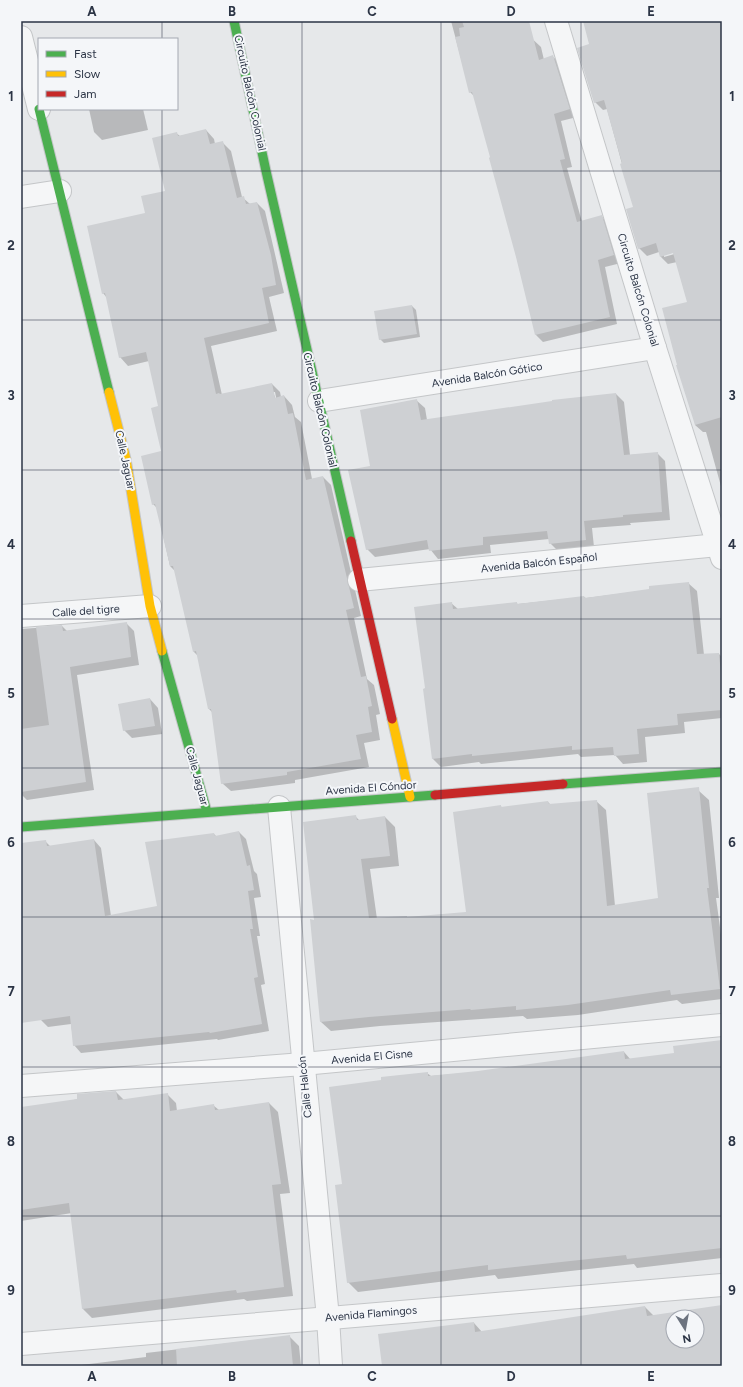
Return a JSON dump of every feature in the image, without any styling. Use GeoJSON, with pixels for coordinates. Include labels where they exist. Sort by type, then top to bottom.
{"type":"FeatureCollection","features":[{"type":"Feature","properties":{"kind":"street","name":"Circuito Balcón Colonial"},"geometry":{"type":"LineString","coordinates":[[234,21],[359,580],[410,797]]}},
{"type":"Feature","properties":{"kind":"street","name":"Circuito Balcón Colonial"},"geometry":{"type":"LineString","coordinates":[[556,21],[655,348],[720,552]]}},
{"type":"Feature","properties":{"kind":"street","name":"Calle Jaguar"},"geometry":{"type":"LineString","coordinates":[[21,37],[38,105]]}},
{"type":"Feature","properties":{"kind":"street","name":"Calle Jaguar"},"geometry":{"type":"LineString","coordinates":[[39,110],[126,459],[150,606],[207,812]]}},
{"type":"Feature","properties":{"kind":"street"},"geometry":{"type":"LineString","coordinates":[[21,197],[60,191]]}},
{"type":"Feature","properties":{"kind":"street","name":"Avenida Balcón Gótico"},"geometry":{"type":"LineString","coordinates":[[319,401],[655,348]]}},
{"type":"Feature","properties":{"kind":"street","name":"Avenida Balcón Español"},"geometry":{"type":"LineString","coordinates":[[359,580],[720,552]]}},
{"type":"Feature","properties":{"kind":"street","name":"Calle del tigre"},"geometry":{"type":"LineString","coordinates":[[21,616],[150,606]]}},
{"type":"Feature","properties":{"kind":"street","name":"Avenida El Cóndor"},"geometry":{"type":"LineString","coordinates":[[21,827],[722,772]]}},
{"type":"Feature","properties":{"kind":"street","name":"Calle Halcón"},"geometry":{"type":"LineString","coordinates":[[279,807],[328,1318],[331,1366]]}},
{"type":"Feature","properties":{"kind":"street","name":"Avenida El Cisne"},"geometry":{"type":"LineString","coordinates":[[21,1086],[303,1064],[722,1025]]}},
{"type":"Feature","properties":{"kind":"street","name":"Avenida Flamingos"},"geometry":{"type":"LineString","coordinates":[[21,1344],[722,1285]]}},
{"type":"Feature","properties":{"kind":"building"},"geometry":{"type":"Polygon","coordinates":[[[462,21],[529,21],[539,60],[553,55],[570,109],[554,114],[565,159],[560,160],[577,222],[602,215],[614,255],[598,260],[610,317],[535,335],[516,257],[489,158],[490,157],[472,92],[469,93],[455,37],[460,36],[459,28],[464,27],[462,21]]]}},
{"type":"Feature","properties":{"kind":"building"},"geometry":{"type":"Polygon","coordinates":[[[583,21],[722,21],[722,417],[695,425],[676,365],[662,308],[687,302],[673,253],[660,257],[656,243],[638,249],[626,209],[633,207],[620,164],[622,163],[604,100],[594,103],[577,48],[589,44],[583,21]]]}},
{"type":"Feature","properties":{"kind":"building"},"geometry":{"type":"Polygon","coordinates":[[[206,129],[210,144],[223,141],[237,198],[244,196],[246,204],[257,202],[271,255],[276,285],[262,288],[269,323],[204,338],[216,394],[272,383],[275,398],[284,395],[288,414],[293,413],[306,480],[323,476],[354,608],[346,610],[361,677],[366,676],[372,706],[368,707],[372,732],[356,735],[361,759],[287,772],[287,775],[221,784],[211,709],[208,709],[196,651],[193,652],[173,566],[170,566],[155,504],[152,505],[141,456],[161,451],[151,408],[158,406],[146,352],[119,358],[105,293],[102,294],[87,226],[145,213],[141,196],[165,191],[152,138],[177,132],[178,136],[206,129]]]}},
{"type":"Feature","properties":{"kind":"building"},"geometry":{"type":"Polygon","coordinates":[[[412,305],[417,334],[379,340],[374,311],[412,305]]]}},
{"type":"Feature","properties":{"kind":"building"},"geometry":{"type":"Polygon","coordinates":[[[616,393],[624,455],[658,452],[662,512],[623,515],[623,517],[584,521],[586,540],[549,544],[547,531],[483,537],[483,545],[429,551],[427,540],[366,550],[348,470],[370,466],[360,410],[417,399],[421,420],[552,400],[616,393]]]}},
{"type":"Feature","properties":{"kind":"building"},"geometry":{"type":"Polygon","coordinates":[[[689,582],[697,654],[719,653],[722,685],[722,710],[677,714],[678,725],[637,729],[639,754],[614,756],[613,747],[572,750],[572,746],[472,756],[472,754],[432,759],[423,689],[425,688],[414,607],[452,602],[453,609],[517,602],[517,604],[584,596],[585,598],[649,589],[649,586],[689,582]]]}},
{"type":"Feature","properties":{"kind":"building"},"geometry":{"type":"Polygon","coordinates":[[[127,622],[131,657],[70,667],[86,782],[21,792],[21,729],[49,725],[36,627],[62,625],[63,631],[127,622]]]}},
{"type":"Feature","properties":{"kind":"building"},"geometry":{"type":"Polygon","coordinates":[[[150,698],[155,726],[123,731],[118,704],[150,698]]]}},
{"type":"Feature","properties":{"kind":"building"},"geometry":{"type":"Polygon","coordinates":[[[699,787],[709,888],[707,888],[720,989],[671,995],[670,990],[568,1005],[516,1010],[516,1006],[320,1022],[310,919],[314,920],[303,822],[356,815],[357,820],[385,816],[390,856],[361,859],[369,918],[407,917],[466,912],[453,812],[501,805],[501,807],[548,801],[549,804],[597,800],[607,906],[658,898],[647,793],[699,787]]]}},
{"type":"Feature","properties":{"kind":"building"},"geometry":{"type":"Polygon","coordinates":[[[239,831],[247,866],[250,865],[254,890],[248,891],[253,929],[250,929],[258,977],[254,978],[262,1024],[210,1033],[73,1046],[70,1016],[21,1023],[21,843],[46,840],[47,846],[94,839],[105,916],[157,906],[145,842],[214,833],[215,836],[239,831]]]}},
{"type":"Feature","properties":{"kind":"building"},"geometry":{"type":"Polygon","coordinates":[[[722,1040],[722,1248],[627,1259],[626,1255],[488,1270],[488,1265],[347,1283],[335,1185],[342,1184],[329,1087],[381,1080],[381,1077],[428,1072],[428,1076],[478,1071],[624,1051],[625,1059],[674,1053],[673,1046],[722,1040]]]}},
{"type":"Feature","properties":{"kind":"building"},"geometry":{"type":"Polygon","coordinates":[[[116,1091],[118,1100],[168,1093],[170,1111],[214,1104],[215,1110],[269,1102],[281,1184],[272,1185],[284,1287],[237,1293],[236,1290],[82,1309],[69,1203],[21,1210],[21,1107],[77,1099],[77,1094],[116,1091]]]}},
{"type":"Feature","properties":{"kind":"building"},"geometry":{"type":"Polygon","coordinates":[[[722,1305],[722,1366],[382,1366],[378,1334],[474,1322],[475,1332],[645,1306],[647,1316],[665,1313],[665,1349],[705,1349],[705,1309],[695,1309],[722,1305]]]}},
{"type":"Feature","properties":{"kind":"building"},"geometry":{"type":"Polygon","coordinates":[[[290,1335],[293,1366],[177,1366],[176,1349],[290,1335]]]}},
{"type":"Feature","properties":{"kind":"traffic: fast"},"geometry":{"type":"LineString","coordinates":[[234,21],[266,171],[351,541]]}},
{"type":"Feature","properties":{"kind":"traffic: fast"},"geometry":{"type":"LineString","coordinates":[[39,110],[109,392]]}},
{"type":"Feature","properties":{"kind":"traffic: fast"},"geometry":{"type":"LineString","coordinates":[[162,651],[207,812]]}},
{"type":"Feature","properties":{"kind":"traffic: fast"},"geometry":{"type":"LineString","coordinates":[[563,784],[722,772]]}},
{"type":"Feature","properties":{"kind":"traffic: fast"},"geometry":{"type":"LineString","coordinates":[[21,827],[435,795]]}},
{"type":"Feature","properties":{"kind":"traffic: slow"},"geometry":{"type":"LineString","coordinates":[[109,392],[126,459],[150,606],[162,651]]}},
{"type":"Feature","properties":{"kind":"traffic: slow"},"geometry":{"type":"LineString","coordinates":[[392,719],[410,797]]}},
{"type":"Feature","properties":{"kind":"traffic: jam"},"geometry":{"type":"LineString","coordinates":[[351,541],[392,719]]}},
{"type":"Feature","properties":{"kind":"traffic: jam"},"geometry":{"type":"LineString","coordinates":[[435,795],[563,784]]}}]}
